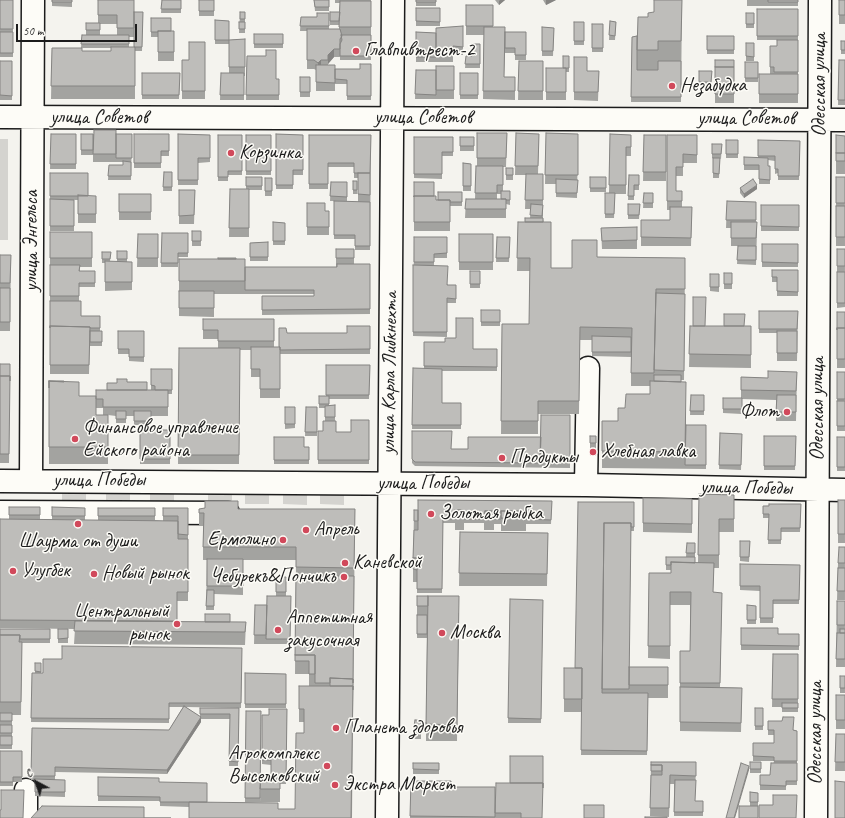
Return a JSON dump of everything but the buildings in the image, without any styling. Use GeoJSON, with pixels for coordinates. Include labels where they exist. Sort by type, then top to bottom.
{"type":"FeatureCollection","features":[{"type":"Feature","properties":{"kind":"street","name":"улица Энгельса"},"geometry":{"type":"LineString","coordinates":[[31,481],[33,0]]}},
{"type":"Feature","properties":{"kind":"street","name":"улица Карла Либкнехта"},"geometry":{"type":"LineString","coordinates":[[387,818],[393,0]]}},
{"type":"Feature","properties":{"kind":"street","name":"Одесская улица"},"geometry":{"type":"LineString","coordinates":[[816,818],[820,0]]}},
{"type":"Feature","properties":{"kind":"street","name":"улица Советов"},"geometry":{"type":"LineString","coordinates":[[0,117],[845,120]]}},
{"type":"Feature","properties":{"kind":"street"},"geometry":{"type":"LineString","coordinates":[[586,485],[588,368]]}},
{"type":"Feature","properties":{"kind":"street","name":"улица Победы"},"geometry":{"type":"LineString","coordinates":[[0,481],[586,485],[845,490]]}},
{"type":"Feature","properties":{"kind":"street"},"geometry":{"type":"LineString","coordinates":[[0,512],[244,513]]}},
{"type":"Feature","properties":{"kind":"street"},"geometry":{"type":"LineString","coordinates":[[26,790],[26,818]]}},
{"type":"Feature","properties":{"kind":"shaded area"},"geometry":{"type":"Polygon","coordinates":[[[0,139],[8,139],[8,240],[0,240],[0,139]]]}},
{"type":"Feature","properties":{"kind":"shaded area"},"geometry":{"type":"Polygon","coordinates":[[[62,491],[86,491],[86,504],[62,504],[62,491]]]}},
{"type":"Feature","properties":{"kind":"shaded area"},"geometry":{"type":"Polygon","coordinates":[[[106,491],[130,491],[130,504],[106,504],[106,491]]]}},
{"type":"Feature","properties":{"kind":"shaded area"},"geometry":{"type":"Polygon","coordinates":[[[150,491],[174,491],[174,504],[150,504],[150,491]]]}},
{"type":"Feature","properties":{"kind":"shaded area"},"geometry":{"type":"Polygon","coordinates":[[[208,491],[232,491],[232,504],[208,504],[208,491]]]}},
{"type":"Feature","properties":{"kind":"shaded area"},"geometry":{"type":"Polygon","coordinates":[[[245,491],[269,491],[269,504],[245,504],[245,491]]]}},
{"type":"Feature","properties":{"kind":"shaded area"},"geometry":{"type":"Polygon","coordinates":[[[283,491],[307,491],[307,505],[283,504],[283,491]]]}},
{"type":"Feature","properties":{"kind":"shaded area"},"geometry":{"type":"Polygon","coordinates":[[[320,491],[344,491],[344,505],[320,504],[320,491]]]}},
{"type":"Feature","properties":{"kind":"place","name":"Главпивтрест-2"},"geometry":{"type":"Point","coordinates":[356,51]}},
{"type":"Feature","properties":{"kind":"place","name":"Незабудка"},"geometry":{"type":"Point","coordinates":[672,86]}},
{"type":"Feature","properties":{"kind":"place","name":"Корзинка"},"geometry":{"type":"Point","coordinates":[231,153]}},
{"type":"Feature","properties":{"kind":"place","name":"Флот"},"geometry":{"type":"Point","coordinates":[787,412]}},
{"type":"Feature","properties":{"kind":"place","name":"Финансовое управление Ейского района"},"geometry":{"type":"Point","coordinates":[75,439]}},
{"type":"Feature","properties":{"kind":"place","name":"Хлебная лавка"},"geometry":{"type":"Point","coordinates":[593,452]}},
{"type":"Feature","properties":{"kind":"place","name":"Продукты"},"geometry":{"type":"Point","coordinates":[502,458]}},
{"type":"Feature","properties":{"kind":"place","name":"Золотая рыбка"},"geometry":{"type":"Point","coordinates":[431,514]}},
{"type":"Feature","properties":{"kind":"place","name":"Шаурма от души"},"geometry":{"type":"Point","coordinates":[78,524]}},
{"type":"Feature","properties":{"kind":"place","name":"Апрель"},"geometry":{"type":"Point","coordinates":[306,530]}},
{"type":"Feature","properties":{"kind":"place","name":"Ермолино"},"geometry":{"type":"Point","coordinates":[283,540]}},
{"type":"Feature","properties":{"kind":"place","name":"Каневской"},"geometry":{"type":"Point","coordinates":[345,563]}},
{"type":"Feature","properties":{"kind":"place","name":"Улугбек"},"geometry":{"type":"Point","coordinates":[13,571]}},
{"type":"Feature","properties":{"kind":"place","name":"Новый рынок"},"geometry":{"type":"Point","coordinates":[94,574]}},
{"type":"Feature","properties":{"kind":"place","name":"Чебурекъ&Пончикъ"},"geometry":{"type":"Point","coordinates":[344,577]}},
{"type":"Feature","properties":{"kind":"place","name":"Центральный рынок"},"geometry":{"type":"Point","coordinates":[177,624]}},
{"type":"Feature","properties":{"kind":"place","name":"Аппетитная закусочная"},"geometry":{"type":"Point","coordinates":[278,630]}},
{"type":"Feature","properties":{"kind":"place","name":"Москва"},"geometry":{"type":"Point","coordinates":[442,633]}},
{"type":"Feature","properties":{"kind":"place","name":"Планета здоровья"},"geometry":{"type":"Point","coordinates":[336,728]}},
{"type":"Feature","properties":{"kind":"place","name":"Агрокомплекс Выселковский"},"geometry":{"type":"Point","coordinates":[327,766]}},
{"type":"Feature","properties":{"kind":"place","name":"Экстра Маркет"},"geometry":{"type":"Point","coordinates":[335,785]}}]}
